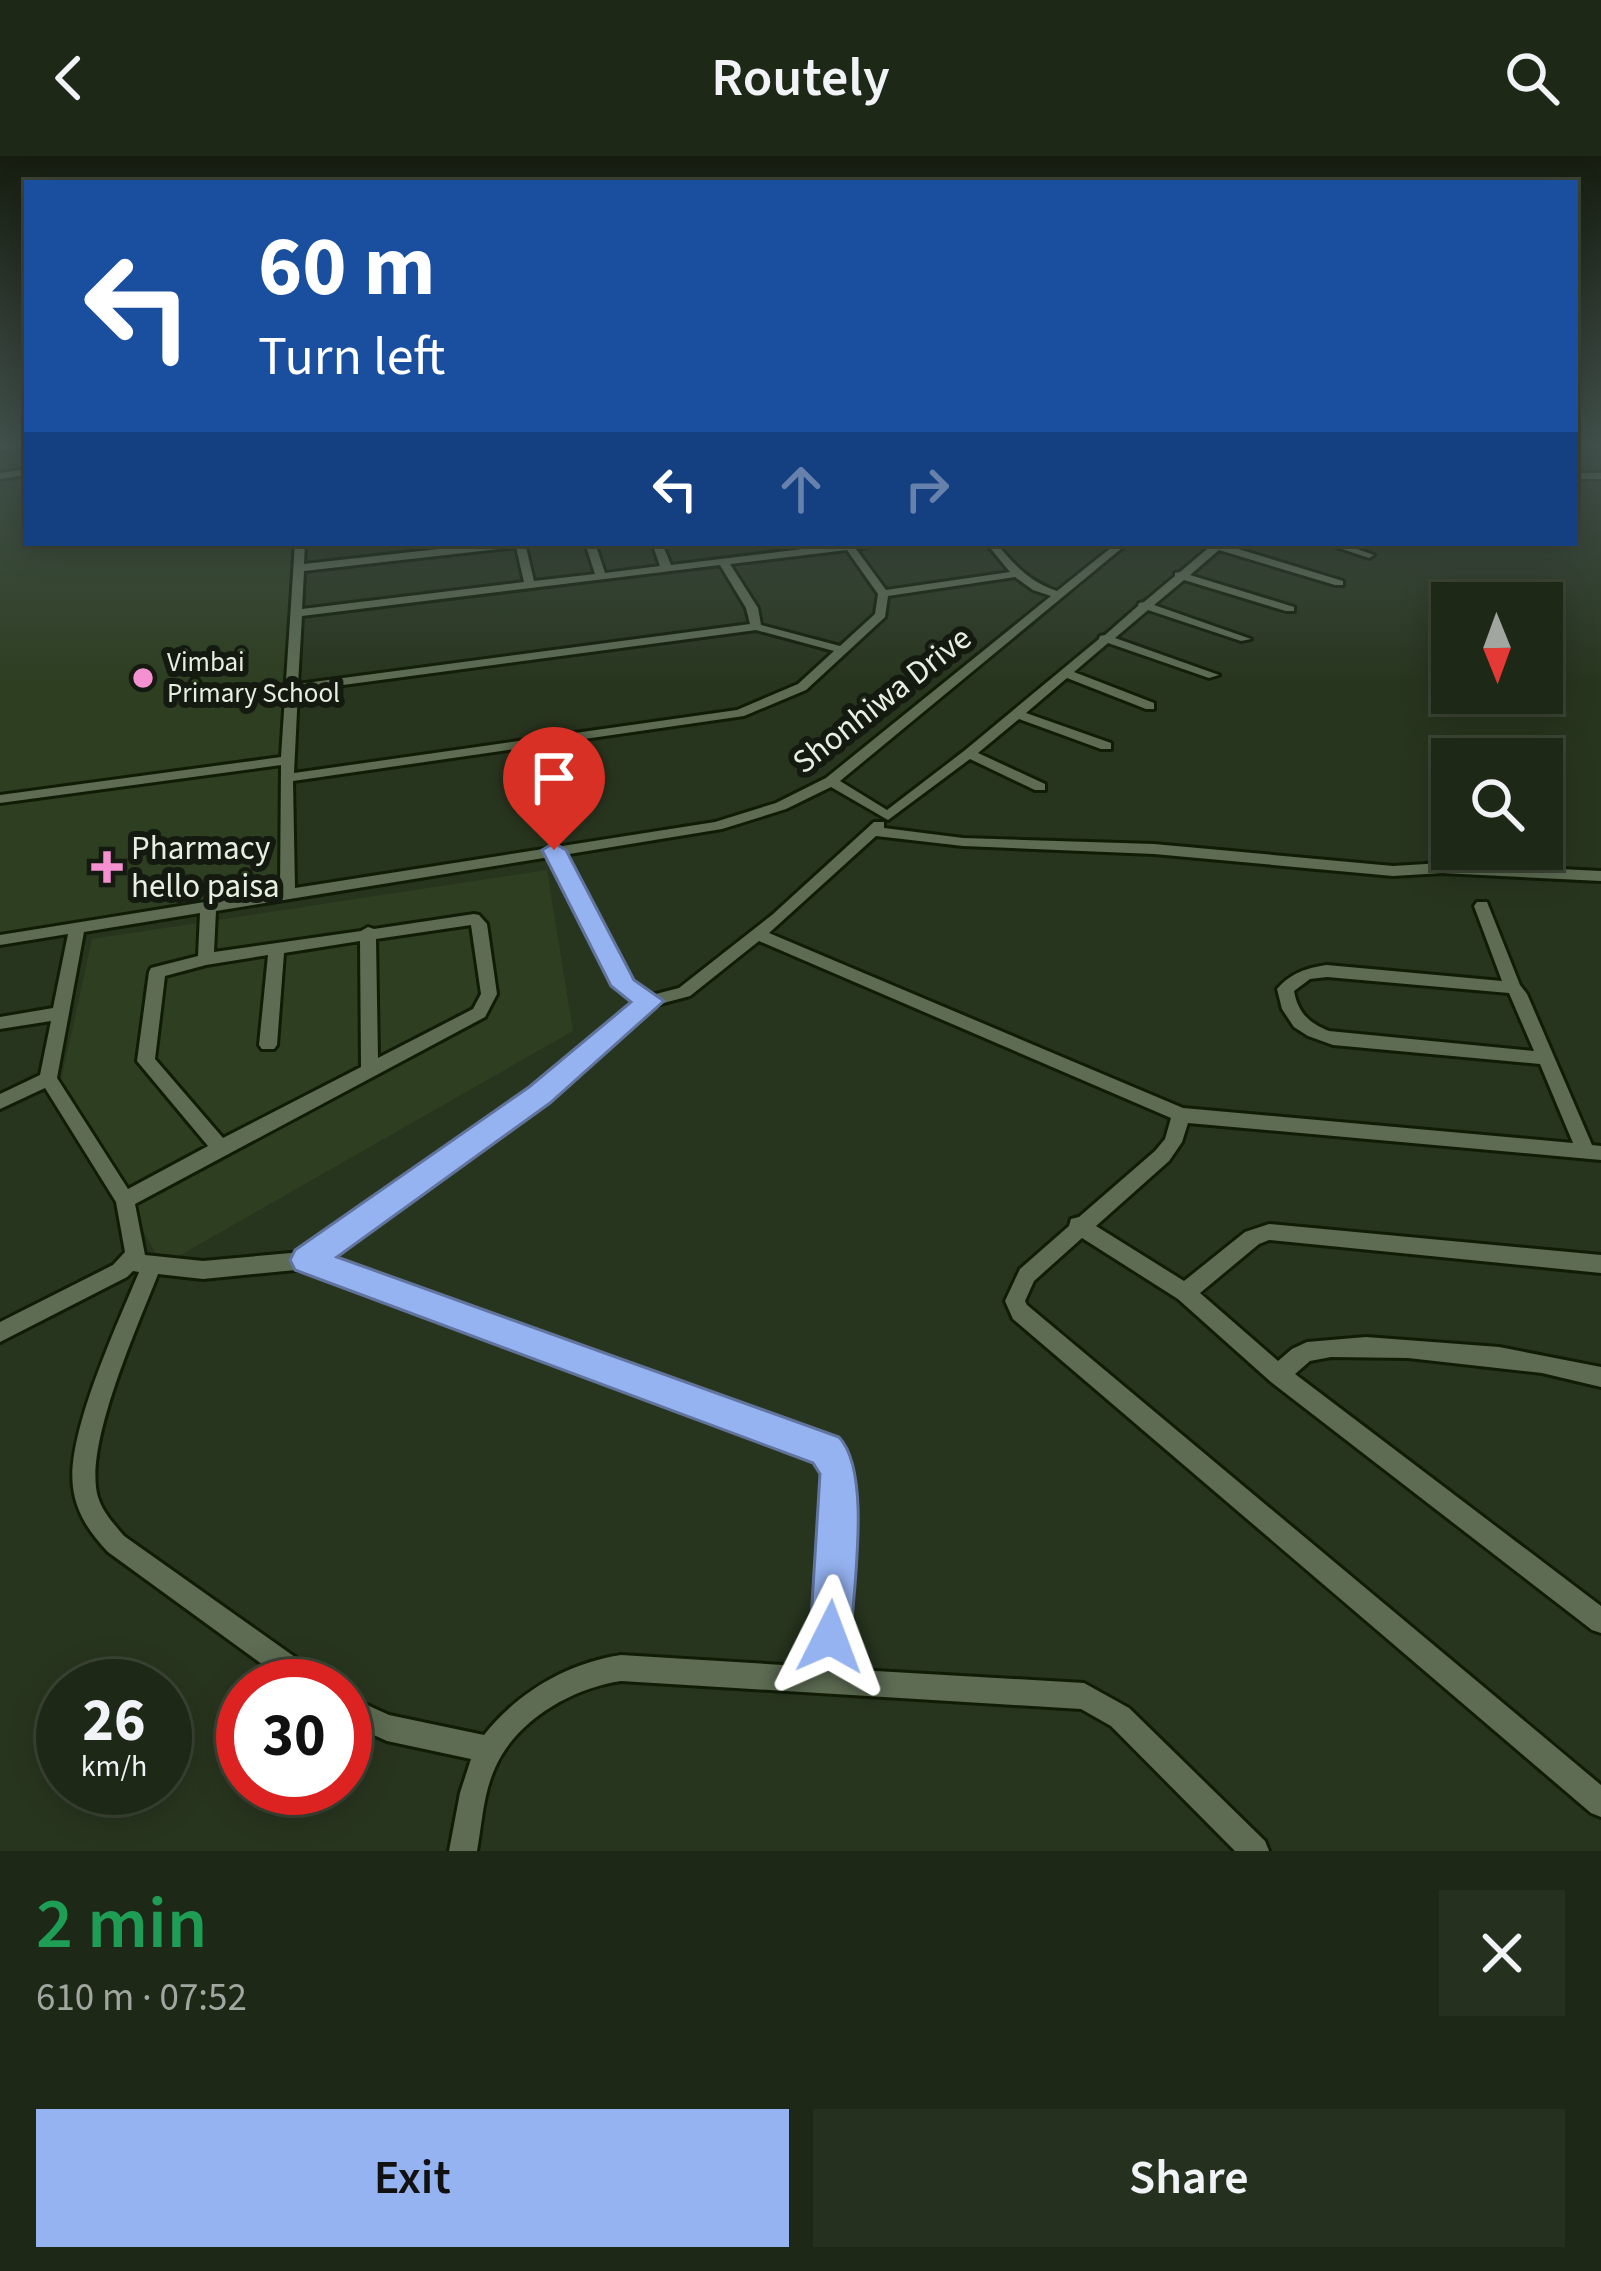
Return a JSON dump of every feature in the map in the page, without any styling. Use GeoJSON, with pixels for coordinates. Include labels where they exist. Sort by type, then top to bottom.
{"type":"FeatureCollection","features":[{"type":"Feature","properties":{"kind":"street"},"geometry":{"type":"LineString","coordinates":[[288,893],[288,778],[300,546]]}},
{"type":"Feature","properties":{"kind":"street"},"geometry":{"type":"LineString","coordinates":[[298,568],[493,546]]}},
{"type":"Feature","properties":{"kind":"street"},"geometry":{"type":"LineString","coordinates":[[521,546],[530,585]]}},
{"type":"Feature","properties":{"kind":"street"},"geometry":{"type":"LineString","coordinates":[[591,546],[601,577]]}},
{"type":"Feature","properties":{"kind":"street"},"geometry":{"type":"LineString","coordinates":[[658,546],[667,569]]}},
{"type":"Feature","properties":{"kind":"street"},"geometry":{"type":"LineString","coordinates":[[296,613],[857,546]]}},
{"type":"Feature","properties":{"kind":"street"},"geometry":{"type":"LineString","coordinates":[[994,546],[1016,574],[1041,591],[1058,595]]}},
{"type":"Feature","properties":{"kind":"street","name":"Shonhiwa Drive"},"geometry":{"type":"LineString","coordinates":[[0,940],[717,826],[781,806],[831,781],[1119,546]]}},
{"type":"Feature","properties":{"kind":"street"},"geometry":{"type":"LineString","coordinates":[[306,1260],[539,1095],[650,1001],[684,992],[758,934],[888,816],[1218,546]]}},
{"type":"Feature","properties":{"kind":"street"},"geometry":{"type":"LineString","coordinates":[[1222,546],[1339,583]]}},
{"type":"Feature","properties":{"kind":"street"},"geometry":{"type":"LineString","coordinates":[[1340,546],[1370,555]]}},
{"type":"Feature","properties":{"kind":"street"},"geometry":{"type":"LineString","coordinates":[[288,778],[740,713],[802,687],[881,615],[883,594],[850,547]]}},
{"type":"Feature","properties":{"kind":"street"},"geometry":{"type":"LineString","coordinates":[[723,562],[752,608],[756,627]]}},
{"type":"Feature","properties":{"kind":"street"},"geometry":{"type":"LineString","coordinates":[[883,594],[1016,574]]}},
{"type":"Feature","properties":{"kind":"street"},"geometry":{"type":"LineString","coordinates":[[1179,575],[1290,609]]}},
{"type":"Feature","properties":{"kind":"street"},"geometry":{"type":"LineString","coordinates":[[1142,605],[1244,639]]}},
{"type":"Feature","properties":{"kind":"street"},"geometry":{"type":"LineString","coordinates":[[293,688],[756,627],[842,650]]}},
{"type":"Feature","properties":{"kind":"street"},"geometry":{"type":"LineString","coordinates":[[1104,638],[1214,675]]}},
{"type":"Feature","properties":{"kind":"street"},"geometry":{"type":"LineString","coordinates":[[1064,673],[1150,706]]}},
{"type":"Feature","properties":{"kind":"street"},"geometry":{"type":"LineString","coordinates":[[1018,714],[1106,746]]}},
{"type":"Feature","properties":{"kind":"street"},"geometry":{"type":"LineString","coordinates":[[969,754],[1040,787]]}},
{"type":"Feature","properties":{"kind":"street"},"geometry":{"type":"LineString","coordinates":[[0,799],[289,760]]}},
{"type":"Feature","properties":{"kind":"street"},"geometry":{"type":"LineString","coordinates":[[831,781],[888,816]]}},
{"type":"Feature","properties":{"kind":"street"},"geometry":{"type":"LineString","coordinates":[[873,831],[963,842],[1154,849],[1393,871],[1442,868],[1601,876]]}},
{"type":"Feature","properties":{"kind":"street"},"geometry":{"type":"LineString","coordinates":[[554,850],[624,986],[650,1001]]}},
{"type":"Feature","properties":{"kind":"street"},"geometry":{"type":"LineString","coordinates":[[1482,906],[1543,1058],[1593,1152]]}},
{"type":"Feature","properties":{"kind":"street"},"geometry":{"type":"LineString","coordinates":[[206,959],[208,908]]}},
{"type":"Feature","properties":{"kind":"street"},"geometry":{"type":"LineString","coordinates":[[124,1200],[479,1013],[489,994],[479,924],[474,919],[368,932],[206,959],[158,972],[146,1061],[221,1148]]}},
{"type":"Feature","properties":{"kind":"street"},"geometry":{"type":"LineString","coordinates":[[77,929],[48,1079],[124,1200],[141,1264],[84,1446],[86,1501],[103,1532],[116,1544],[276,1659]]}},
{"type":"Feature","properties":{"kind":"street"},"geometry":{"type":"LineString","coordinates":[[368,932],[370,1071]]}},
{"type":"Feature","properties":{"kind":"street"},"geometry":{"type":"LineString","coordinates":[[758,934],[1181,1114],[1593,1152]]}},
{"type":"Feature","properties":{"kind":"street"},"geometry":{"type":"LineString","coordinates":[[268,1045],[277,947]]}},
{"type":"Feature","properties":{"kind":"street"},"geometry":{"type":"LineString","coordinates":[[1513,988],[1327,970],[1306,974],[1285,989],[1288,1010],[1297,1022],[1333,1039],[1543,1058]]}},
{"type":"Feature","properties":{"kind":"street"},"geometry":{"type":"LineString","coordinates":[[0,1023],[61,1012]]}},
{"type":"Feature","properties":{"kind":"street"},"geometry":{"type":"LineString","coordinates":[[0,1102],[48,1079]]}},
{"type":"Feature","properties":{"kind":"street"},"geometry":{"type":"LineString","coordinates":[[1181,1114],[1173,1142],[1162,1156],[1078,1225],[1027,1275],[1015,1301],[1019,1312],[1601,1803]]}},
{"type":"Feature","properties":{"kind":"street"},"geometry":{"type":"LineString","coordinates":[[1078,1225],[1185,1293],[1279,1375],[1601,1621]]}},
{"type":"Feature","properties":{"kind":"street"},"geometry":{"type":"LineString","coordinates":[[1185,1293],[1252,1238],[1269,1232],[1601,1264]]}},
{"type":"Feature","properties":{"kind":"street"},"geometry":{"type":"LineString","coordinates":[[0,1332],[141,1264],[203,1270],[306,1260],[826,1450],[836,1460],[838,1474],[828,1677]]}},
{"type":"Feature","properties":{"kind":"street"},"geometry":{"type":"LineString","coordinates":[[1279,1375],[1304,1353],[1340,1347],[1544,1360],[1601,1377]]}},
{"type":"Feature","properties":{"kind":"street"},"geometry":{"type":"LineString","coordinates":[[463,1851],[477,1782],[490,1750],[564,1683],[600,1669],[828,1677],[1093,1699],[1120,1717],[1255,1851]]}},
{"type":"Feature","properties":{"kind":"street"},"geometry":{"type":"LineString","coordinates":[[372,1721],[490,1750]]}},
{"type":"Feature","properties":{"kind":"shaded area"},"geometry":{"type":"Polygon","coordinates":[[[0,525],[24,525],[24,546],[291,546],[277,891],[0,936],[0,525]]]}},
{"type":"Feature","properties":{"kind":"shaded area"},"geometry":{"type":"Polygon","coordinates":[[[547,870],[573,1031],[163,1265],[59,1090],[92,939],[547,870]]]}},
{"type":"Feature","properties":{"kind":"place","name":"Vimbai Primary School"},"geometry":{"type":"Point","coordinates":[143,678]}},
{"type":"Feature","properties":{"kind":"place","name":"Pharmacy hello paisa"},"geometry":{"type":"Point","coordinates":[107,867]}},
{"type":"Feature","properties":{"kind":"route"},"geometry":{"type":"LineString","coordinates":[[554,850],[624,986],[650,1001],[539,1095],[306,1260],[826,1450],[838,1467],[830,1637]]}}]}
